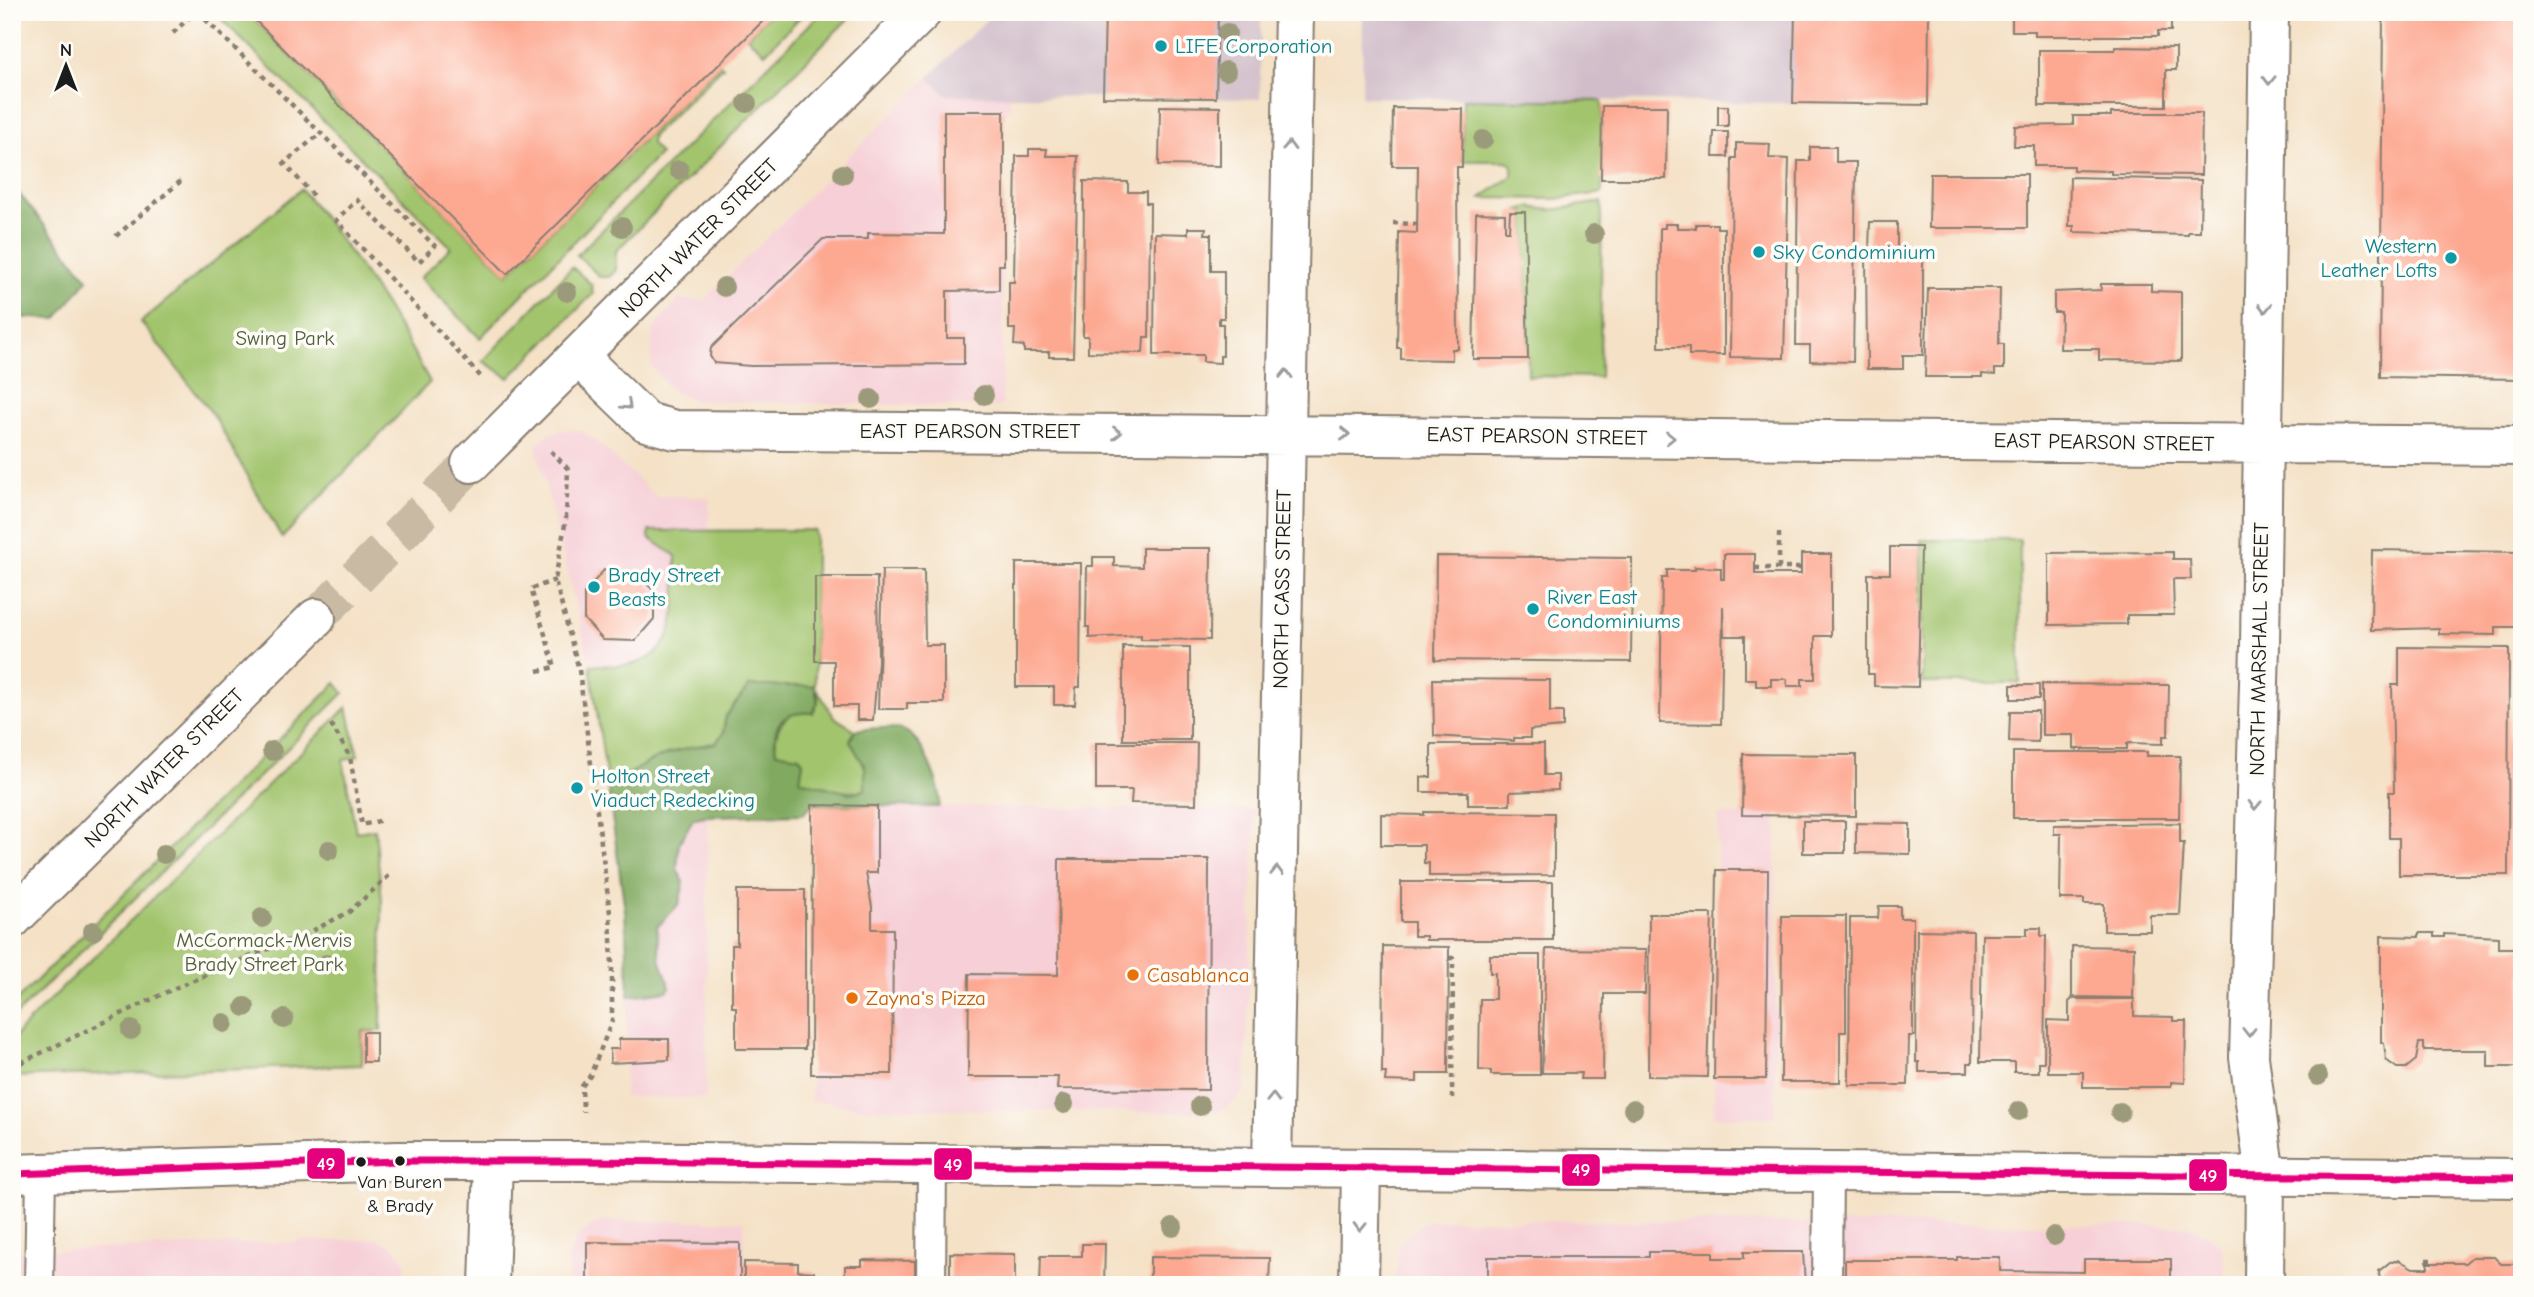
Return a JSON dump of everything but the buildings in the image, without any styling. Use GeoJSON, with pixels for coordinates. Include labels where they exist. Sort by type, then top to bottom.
{"type":"FeatureCollection","features":[{"type":"Feature","properties":{"kind":"street","name":"NORTH WATER STREET"},"geometry":{"type":"LineString","coordinates":[[471,463],[922,12]]}},
{"type":"Feature","properties":{"kind":"street","name":"NORTH CASS STREET"},"geometry":{"type":"LineString","coordinates":[[1272,1167],[1294,12]]}},
{"type":"Feature","properties":{"kind":"street","name":"NORTH MARSHALL STREET"},"geometry":{"type":"LineString","coordinates":[[2264,1285],[2265,1176],[2249,1057],[2263,443],[2269,12]]}},
{"type":"Feature","properties":{"kind":"street","name":"EAST PEARSON STREET"},"geometry":{"type":"LineString","coordinates":[[579,357],[646,422],[675,430],[1284,433],[2522,446]]}},
{"type":"Feature","properties":{"kind":"street","name":"NORTH WATER STREET"},"geometry":{"type":"LineString","coordinates":[[12,919],[316,618]]}},
{"type":"Feature","properties":{"kind":"street"},"geometry":{"type":"LineString","coordinates":[[26,1174],[398,1161],[492,1161],[2522,1178]]}},
{"type":"Feature","properties":{"kind":"street"},"geometry":{"type":"LineString","coordinates":[[489,1285],[492,1161]]}},
{"type":"Feature","properties":{"kind":"street"},"geometry":{"type":"LineString","coordinates":[[1359,1285],[1362,1168]]}},
{"type":"Feature","properties":{"kind":"lane"},"geometry":{"type":"LineString","coordinates":[[931,1285],[932,1165]]}},
{"type":"Feature","properties":{"kind":"lane"},"geometry":{"type":"LineString","coordinates":[[1827,1285],[1828,1172]]}},
{"type":"Feature","properties":{"kind":"lane"},"geometry":{"type":"LineString","coordinates":[[26,1174],[39,1285]]}},
{"type":"Feature","properties":{"kind":"path"},"geometry":{"type":"LineString","coordinates":[[173,33],[197,12],[435,246],[419,262],[357,200],[336,220],[485,382]]}},
{"type":"Feature","properties":{"kind":"path"},"geometry":{"type":"LineString","coordinates":[[313,195],[284,163],[321,133]]}},
{"type":"Feature","properties":{"kind":"path"},"geometry":{"type":"LineString","coordinates":[[116,236],[182,180]]}},
{"type":"Feature","properties":{"kind":"path"},"geometry":{"type":"LineString","coordinates":[[1393,223],[1417,224]]}},
{"type":"Feature","properties":{"kind":"path"},"geometry":{"type":"LineString","coordinates":[[568,468],[566,519],[555,580],[579,670],[610,913],[612,1021],[590,1076],[582,1086]]}},
{"type":"Feature","properties":{"kind":"path"},"geometry":{"type":"LineString","coordinates":[[1779,533],[1779,568]]}},
{"type":"Feature","properties":{"kind":"path"},"geometry":{"type":"LineString","coordinates":[[1755,568],[1801,568]]}},
{"type":"Feature","properties":{"kind":"path"},"geometry":{"type":"LineString","coordinates":[[538,671],[555,667],[531,589],[555,580]]}},
{"type":"Feature","properties":{"kind":"path"},"geometry":{"type":"LineString","coordinates":[[331,724],[350,757],[362,825],[383,820]]}},
{"type":"Feature","properties":{"kind":"path"},"geometry":{"type":"LineString","coordinates":[[12,1067],[177,987],[312,931],[349,912],[391,874]]}},
{"type":"Feature","properties":{"kind":"path"},"geometry":{"type":"LineString","coordinates":[[1449,958],[1453,957],[1452,1098]]}},
{"type":"Feature","properties":{"kind":"path"},"geometry":{"type":"LineString","coordinates":[[2426,1260],[2435,1260]]}},
{"type":"Feature","properties":{"kind":"shaded area"},"geometry":{"type":"Polygon","coordinates":[[[994,12],[1261,12],[1260,99],[947,95],[928,78],[994,12]]]}},
{"type":"Feature","properties":{"kind":"shaded area"},"geometry":{"type":"Polygon","coordinates":[[[1363,12],[1929,12],[1928,105],[1362,97],[1363,12]]]}},
{"type":"Feature","properties":{"kind":"shaded area"},"geometry":{"type":"Polygon","coordinates":[[[928,78],[947,95],[1009,95],[1010,108],[1004,114],[1002,407],[696,401],[672,391],[651,366],[652,334],[658,323],[680,299],[703,301],[928,78]]]}},
{"type":"Feature","properties":{"kind":"shaded area"},"geometry":{"type":"Polygon","coordinates":[[[563,430],[579,430],[594,439],[656,496],[709,498],[706,1098],[624,1097],[629,963],[618,849],[596,688],[536,445],[548,435],[563,430]]]}},
{"type":"Feature","properties":{"kind":"shaded area"},"geometry":{"type":"Polygon","coordinates":[[[812,805],[1255,810],[1245,1089],[1235,1101],[1220,1111],[1205,1113],[862,1108],[811,1100],[812,805]]]}},
{"type":"Feature","properties":{"kind":"shaded area"},"geometry":{"type":"Polygon","coordinates":[[[1718,815],[1776,815],[1775,1117],[1714,1117],[1718,815]]]}},
{"type":"Feature","properties":{"kind":"shaded area"},"geometry":{"type":"Polygon","coordinates":[[[1435,1220],[2186,1226],[2211,1236],[2223,1249],[2225,1285],[1395,1285],[1399,1244],[1419,1225],[1435,1220]]]}},
{"type":"Feature","properties":{"kind":"shaded area"},"geometry":{"type":"Polygon","coordinates":[[[602,1221],[744,1221],[744,1285],[568,1285],[568,1259],[575,1239],[583,1231],[602,1221]]]}},
{"type":"Feature","properties":{"kind":"shaded area"},"geometry":{"type":"Polygon","coordinates":[[[378,1239],[395,1248],[405,1261],[406,1285],[12,1285],[12,1252],[378,1239]]]}},
{"type":"Feature","properties":{"kind":"green space"},"geometry":{"type":"Polygon","coordinates":[[[214,12],[247,12],[507,274],[720,64],[723,67],[652,136],[651,144],[660,154],[480,338],[420,278],[451,247],[214,12]]]}},
{"type":"Feature","properties":{"kind":"green space"},"geometry":{"type":"Polygon","coordinates":[[[772,12],[805,12],[765,53],[747,37],[772,12]]]}},
{"type":"Feature","properties":{"kind":"green space"},"geometry":{"type":"Polygon","coordinates":[[[822,12],[855,12],[616,251],[616,270],[609,277],[600,277],[577,255],[822,12]]]}},
{"type":"Feature","properties":{"kind":"green space"},"geometry":{"type":"Polygon","coordinates":[[[1463,99],[1602,101],[1602,193],[1555,199],[1481,198],[1512,176],[1512,164],[1507,161],[1462,161],[1463,99]]]}},
{"type":"Feature","properties":{"kind":"green space"},"geometry":{"type":"Polygon","coordinates":[[[12,185],[88,279],[56,319],[12,317],[12,185]]]}},
{"type":"Feature","properties":{"kind":"green space","name":"Swing Park"},"geometry":{"type":"Polygon","coordinates":[[[301,189],[370,282],[430,382],[282,538],[214,416],[141,322],[301,189]]]}},
{"type":"Feature","properties":{"kind":"green space"},"geometry":{"type":"Polygon","coordinates":[[[1602,202],[1600,377],[1528,376],[1525,212],[1518,210],[1529,207],[1551,210],[1602,202]]]}},
{"type":"Feature","properties":{"kind":"green space"},"geometry":{"type":"Polygon","coordinates":[[[572,267],[591,284],[593,294],[509,378],[483,361],[572,267]]]}},
{"type":"Feature","properties":{"kind":"green space"},"geometry":{"type":"Polygon","coordinates":[[[815,530],[815,686],[749,686],[726,716],[723,733],[716,743],[684,749],[659,758],[608,788],[590,665],[628,665],[654,655],[664,644],[674,617],[676,556],[649,538],[649,531],[815,530]]]}},
{"type":"Feature","properties":{"kind":"green space"},"geometry":{"type":"Polygon","coordinates":[[[1922,540],[2020,540],[2020,683],[1922,683],[1922,540]]]}},
{"type":"Feature","properties":{"kind":"green space"},"geometry":{"type":"Polygon","coordinates":[[[336,683],[344,693],[12,1019],[12,1005],[336,683]]]}},
{"type":"Feature","properties":{"kind":"green space"},"geometry":{"type":"Polygon","coordinates":[[[749,686],[815,686],[818,702],[813,713],[787,717],[782,720],[776,733],[776,752],[799,756],[803,762],[800,780],[849,793],[865,790],[865,767],[850,741],[855,730],[899,729],[916,740],[927,758],[939,791],[939,807],[812,805],[803,814],[704,816],[693,819],[679,844],[677,869],[684,882],[679,904],[657,927],[660,959],[670,987],[667,991],[629,996],[625,910],[608,788],[635,770],[671,753],[716,743],[723,733],[726,716],[749,686]]]}},
{"type":"Feature","properties":{"kind":"green space"},"geometry":{"type":"Polygon","coordinates":[[[818,691],[834,717],[855,730],[850,741],[865,767],[865,790],[840,791],[807,783],[800,780],[803,762],[799,757],[776,752],[780,725],[792,714],[818,702],[818,691]]]}},
{"type":"Feature","properties":{"kind":"green space","name":"McCormack-Mervis Brady Street Park"},"geometry":{"type":"Polygon","coordinates":[[[347,707],[358,756],[343,760],[356,832],[375,829],[382,901],[381,1031],[362,1031],[362,1065],[12,1077],[12,1040],[29,1021],[347,707]]]}},
{"type":"Feature","properties":{"kind":"tunnel"},"geometry":{"type":"LineString","coordinates":[[316,618],[471,463]]}},
{"type":"Feature","properties":{"kind":"transit line","name":"49"},"geometry":{"type":"LineString","coordinates":[[12,1174],[398,1161],[583,1161],[2522,1178]]}},
{"type":"Feature","properties":{"kind":"place","name":"LIFE Corporation"},"geometry":{"type":"Point","coordinates":[1161,46]}},
{"type":"Feature","properties":{"kind":"place","name":"Sky Condominium"},"geometry":{"type":"Point","coordinates":[1759,252]}},
{"type":"Feature","properties":{"kind":"place","name":"Western Leather Lofts"},"geometry":{"type":"Point","coordinates":[2451,258]}},
{"type":"Feature","properties":{"kind":"place","name":"Brady Street Beasts"},"geometry":{"type":"Point","coordinates":[594,587]}},
{"type":"Feature","properties":{"kind":"place","name":"River East Condominiums"},"geometry":{"type":"Point","coordinates":[1533,609]}},
{"type":"Feature","properties":{"kind":"place","name":"Holton Street Viaduct Redecking"},"geometry":{"type":"Point","coordinates":[577,788]}},
{"type":"Feature","properties":{"kind":"place","name":"Casablanca"},"geometry":{"type":"Point","coordinates":[1133,975]}},
{"type":"Feature","properties":{"kind":"place","name":"Zayna's Pizza"},"geometry":{"type":"Point","coordinates":[852,998]}},
{"type":"Feature","properties":{"kind":"place","name":"Van Buren & Brady"},"geometry":{"type":"Point","coordinates":[400,1161]}}]}
